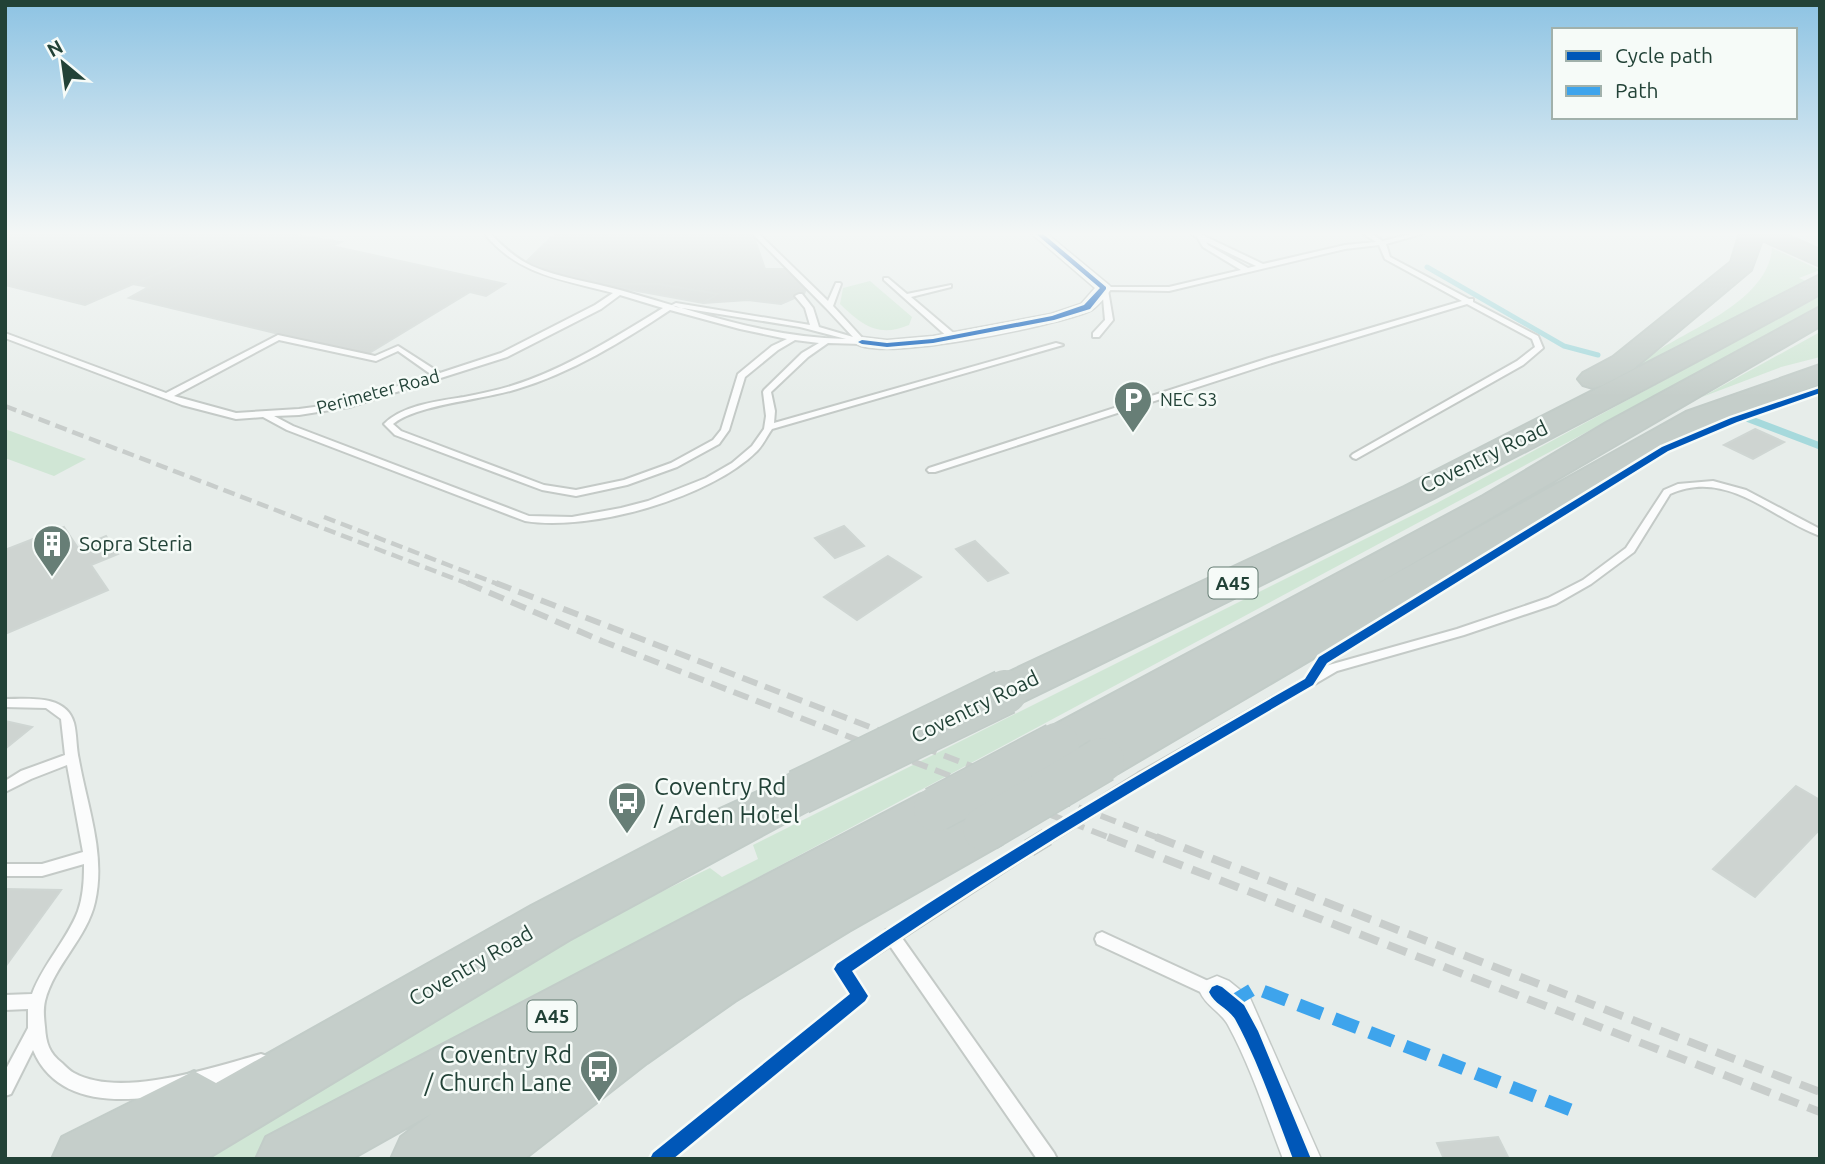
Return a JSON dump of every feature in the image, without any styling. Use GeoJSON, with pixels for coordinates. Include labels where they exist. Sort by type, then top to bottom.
{"type":"FeatureCollection","features":[{"type":"Feature","properties":{"kind":"highway"},"geometry":{"type":"LineString","coordinates":[[1459,470],[1497,433],[1623,363],[1718,287]]}},
{"type":"Feature","properties":{"kind":"highway","name":"Coventry Road"},"geometry":{"type":"LineString","coordinates":[[146,1159],[454,976],[684,848],[1196,602],[1689,356],[1812,287]]}},
{"type":"Feature","properties":{"kind":"highway","name":"Coventry Road"},"geometry":{"type":"LineString","coordinates":[[288,1159],[816,874],[983,829],[1057,745],[1495,503],[1617,429],[1820,315]]}},
{"type":"Feature","properties":{"kind":"highway"},"geometry":{"type":"LineString","coordinates":[[1495,503],[1720,395],[1820,360]]}},
{"type":"Feature","properties":{"kind":"highway"},"geometry":{"type":"LineString","coordinates":[[474,1159],[562,1090],[678,1006],[832,912],[983,829],[1697,419],[1820,374]]}},
{"type":"Feature","properties":{"kind":"highway"},"geometry":{"type":"LineString","coordinates":[[423,1159],[583,1039],[733,947],[816,874]]}},
{"type":"Feature","properties":{"kind":"highway"},"geometry":{"type":"LineString","coordinates":[[84,1159],[284,1056],[454,976]]}},
{"type":"Feature","properties":{"kind":"street"},"geometry":{"type":"LineString","coordinates":[[862,342],[896,345],[954,338],[1073,313],[1094,302],[1104,288]]}},
{"type":"Feature","properties":{"kind":"street"},"geometry":{"type":"LineString","coordinates":[[1217,992],[1238,1010],[1252,1037],[1301,1159]]}},
{"type":"Feature","properties":{"kind":"lane"},"geometry":{"type":"LineString","coordinates":[[597,287],[764,335],[824,343],[862,342]]}},
{"type":"Feature","properties":{"kind":"lane"},"geometry":{"type":"LineString","coordinates":[[810,287],[862,342]]}},
{"type":"Feature","properties":{"kind":"lane"},"geometry":{"type":"LineString","coordinates":[[829,306],[837,287]]}},
{"type":"Feature","properties":{"kind":"lane"},"geometry":{"type":"LineString","coordinates":[[896,287],[954,338]]}},
{"type":"Feature","properties":{"kind":"lane"},"geometry":{"type":"LineString","coordinates":[[907,296],[943,287]]}},
{"type":"Feature","properties":{"kind":"lane"},"geometry":{"type":"LineString","coordinates":[[1096,335],[1109,320],[1104,288],[1176,287]]}},
{"type":"Feature","properties":{"kind":"lane"},"geometry":{"type":"LineString","coordinates":[[1356,456],[1520,363],[1539,348],[1535,338],[1444,287]]}},
{"type":"Feature","properties":{"kind":"lane","name":"Perimeter Road"},"geometry":{"type":"LineString","coordinates":[[5,335],[167,396],[236,416],[346,405],[439,376],[503,355],[598,307],[619,292]]}},
{"type":"Feature","properties":{"kind":"lane"},"geometry":{"type":"LineString","coordinates":[[799,296],[809,309],[816,328]]}},
{"type":"Feature","properties":{"kind":"lane"},"geometry":{"type":"LineString","coordinates":[[640,299],[816,328],[862,342]]}},
{"type":"Feature","properties":{"kind":"lane"},"geometry":{"type":"LineString","coordinates":[[932,470],[1265,362],[1470,301]]}},
{"type":"Feature","properties":{"kind":"lane"},"geometry":{"type":"LineString","coordinates":[[667,309],[590,355],[527,386],[392,418],[388,424],[398,433],[542,487],[576,493],[614,485],[674,465],[716,442],[725,430],[741,376],[775,348],[792,339]]}},
{"type":"Feature","properties":{"kind":"lane"},"geometry":{"type":"LineString","coordinates":[[167,396],[278,337],[376,359],[398,348],[439,376]]}},
{"type":"Feature","properties":{"kind":"lane"},"geometry":{"type":"LineString","coordinates":[[264,414],[290,428],[528,519],[556,520],[623,511],[728,471],[759,444],[770,427],[768,392],[805,355],[824,343]]}},
{"type":"Feature","properties":{"kind":"lane"},"geometry":{"type":"LineString","coordinates":[[770,427],[1059,345]]}},
{"type":"Feature","properties":{"kind":"lane"},"geometry":{"type":"LineString","coordinates":[[842,969],[891,935],[983,829],[1144,777],[1333,668],[1471,629],[1552,601],[1587,582],[1630,550],[1667,492],[1678,486],[1713,484],[1743,492],[1820,533]]}},
{"type":"Feature","properties":{"kind":"lane"},"geometry":{"type":"LineString","coordinates":[[5,703],[38,702],[56,707],[68,723],[90,856],[88,903],[37,1001],[38,1044],[57,1072],[75,1084],[97,1091],[146,1088],[284,1056]]}},
{"type":"Feature","properties":{"kind":"lane"},"geometry":{"type":"LineString","coordinates":[[5,787],[72,758]]}},
{"type":"Feature","properties":{"kind":"lane"},"geometry":{"type":"LineString","coordinates":[[5,870],[43,870],[90,856]]}},
{"type":"Feature","properties":{"kind":"lane"},"geometry":{"type":"LineString","coordinates":[[891,935],[1048,1159]]}},
{"type":"Feature","properties":{"kind":"lane"},"geometry":{"type":"LineString","coordinates":[[1102,939],[1217,992]]}},
{"type":"Feature","properties":{"kind":"lane"},"geometry":{"type":"LineString","coordinates":[[5,1003],[37,1001]]}},
{"type":"Feature","properties":{"kind":"lane"},"geometry":{"type":"LineString","coordinates":[[5,1088],[37,1027]]}},
{"type":"Feature","properties":{"kind":"green space"},"geometry":{"type":"Polygon","coordinates":[[[877,287],[912,317],[909,325],[898,329],[879,330],[863,323],[840,304],[843,288],[877,287]]]}},
{"type":"Feature","properties":{"kind":"green space"},"geometry":{"type":"Polygon","coordinates":[[[1753,287],[1794,287],[1633,376],[1626,373],[1712,320],[1753,287]]]}},
{"type":"Feature","properties":{"kind":"green space"},"geometry":{"type":"Polygon","coordinates":[[[1820,296],[1820,305],[1788,324],[742,886],[500,1025],[252,1159],[191,1159],[618,913],[710,868],[722,877],[758,859],[753,845],[1437,503],[1820,296]]]}},
{"type":"Feature","properties":{"kind":"green space"},"geometry":{"type":"Polygon","coordinates":[[[1820,332],[1820,357],[1781,367],[1702,397],[1820,332]]]}},
{"type":"Feature","properties":{"kind":"green space"},"geometry":{"type":"Polygon","coordinates":[[[5,429],[86,459],[54,476],[5,458],[5,429]]]}},
{"type":"Feature","properties":{"kind":"building"},"geometry":{"type":"Polygon","coordinates":[[[14,287],[126,287],[85,305],[14,287]]]}},
{"type":"Feature","properties":{"kind":"building"},"geometry":{"type":"Polygon","coordinates":[[[148,287],[500,287],[486,296],[470,292],[366,355],[129,298],[148,287]]]}},
{"type":"Feature","properties":{"kind":"building"},"geometry":{"type":"Polygon","coordinates":[[[617,287],[732,287],[703,303],[617,287]]]}},
{"type":"Feature","properties":{"kind":"building"},"geometry":{"type":"Polygon","coordinates":[[[678,287],[806,289],[804,294],[781,304],[748,300],[703,303],[718,294],[678,287]]]}},
{"type":"Feature","properties":{"kind":"building"},"geometry":{"type":"Polygon","coordinates":[[[1755,429],[1784,442],[1753,459],[1724,445],[1755,429]]]}},
{"type":"Feature","properties":{"kind":"building"},"geometry":{"type":"Polygon","coordinates":[[[844,526],[864,546],[835,558],[815,538],[844,526]]]}},
{"type":"Feature","properties":{"kind":"building","name":"Sopra Steria"},"geometry":{"type":"Polygon","coordinates":[[[64,527],[78,548],[106,536],[118,554],[91,565],[108,590],[5,634],[5,550],[64,527]]]}},
{"type":"Feature","properties":{"kind":"building"},"geometry":{"type":"Polygon","coordinates":[[[975,541],[1008,573],[988,581],[956,549],[975,541]]]}},
{"type":"Feature","properties":{"kind":"building"},"geometry":{"type":"Polygon","coordinates":[[[888,556],[921,577],[857,620],[824,597],[888,556]]]}},
{"type":"Feature","properties":{"kind":"building"},"geometry":{"type":"Polygon","coordinates":[[[5,721],[32,727],[5,749],[5,721]]]}},
{"type":"Feature","properties":{"kind":"building"},"geometry":{"type":"Polygon","coordinates":[[[1796,786],[1820,800],[1820,829],[1755,897],[1713,869],[1796,786]]]}},
{"type":"Feature","properties":{"kind":"building"},"geometry":{"type":"Polygon","coordinates":[[[5,889],[61,890],[5,967],[5,889]]]}},
{"type":"Feature","properties":{"kind":"building"},"geometry":{"type":"Polygon","coordinates":[[[1498,1137],[1509,1159],[1444,1159],[1437,1143],[1498,1137]]]}},
{"type":"Feature","properties":{"kind":"waterway"},"geometry":{"type":"LineString","coordinates":[[1462,287],[1564,346],[1598,355]]}},
{"type":"Feature","properties":{"kind":"waterway"},"geometry":{"type":"LineString","coordinates":[[1749,419],[1820,446]]}},
{"type":"Feature","properties":{"kind":"railway"},"geometry":{"type":"LineString","coordinates":[[5,406],[471,585]]}},
{"type":"Feature","properties":{"kind":"railway"},"geometry":{"type":"LineString","coordinates":[[324,517],[500,585]]}},
{"type":"Feature","properties":{"kind":"railway"},"geometry":{"type":"LineString","coordinates":[[467,583],[602,641],[1113,839]]}},
{"type":"Feature","properties":{"kind":"railway"},"geometry":{"type":"LineString","coordinates":[[496,583],[1161,839]]}},
{"type":"Feature","properties":{"kind":"railway"},"geometry":{"type":"LineString","coordinates":[[1108,837],[1820,1112]]}},
{"type":"Feature","properties":{"kind":"railway"},"geometry":{"type":"LineString","coordinates":[[1156,837],[1820,1092]]}},
{"type":"Feature","properties":{"kind":"marked path"},"geometry":{"type":"LineString","coordinates":[[1230,1003],[1255,988],[1581,1114]]}},
{"type":"Feature","properties":{"kind":"cycle path"},"geometry":{"type":"LineString","coordinates":[[862,342],[887,345],[933,341],[1054,318],[1087,307],[1103,287]]}},
{"type":"Feature","properties":{"kind":"cycle path"},"geometry":{"type":"LineString","coordinates":[[659,1159],[860,996],[842,969],[898,930],[1072,820],[1309,682],[1323,660],[1665,449],[1734,420],[1820,390]]}},
{"type":"Feature","properties":{"kind":"cycle path"},"geometry":{"type":"LineString","coordinates":[[1217,992],[1238,1010],[1252,1037],[1302,1159]]}},
{"type":"Feature","properties":{"kind":"place","name":"NEC S3"},"geometry":{"type":"Point","coordinates":[1133,434]}},
{"type":"Feature","properties":{"kind":"place","name":"Sopra Steria"},"geometry":{"type":"Point","coordinates":[52,578]}},
{"type":"Feature","properties":{"kind":"place","name":"Coventry Rd / Arden Hotel"},"geometry":{"type":"Point","coordinates":[627,835]}},
{"type":"Feature","properties":{"kind":"place","name":"Coventry Rd / Church Lane"},"geometry":{"type":"Point","coordinates":[599,1103]}}]}
